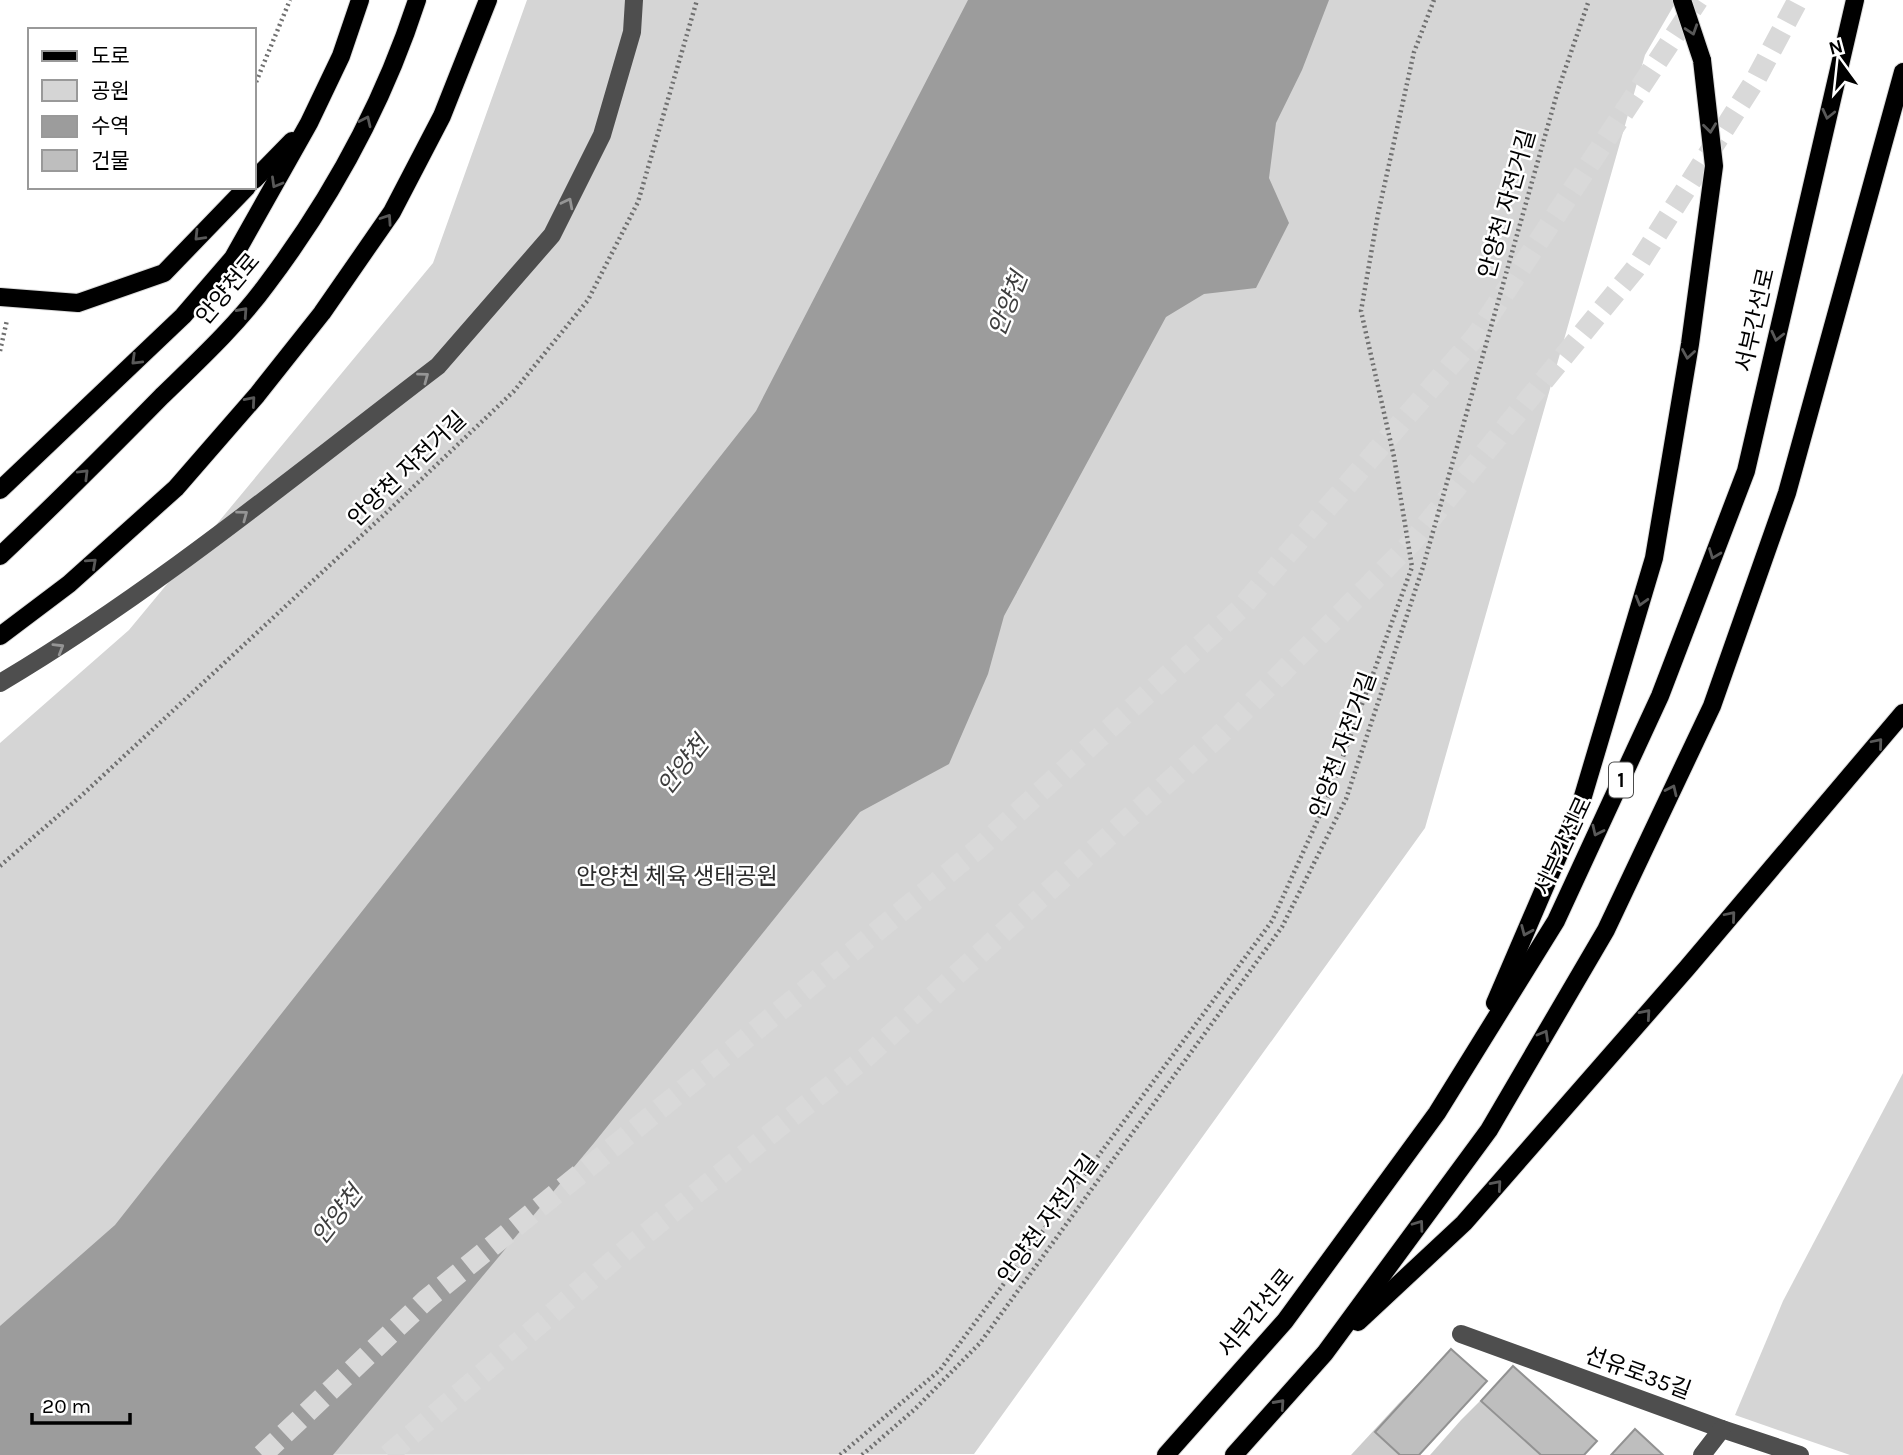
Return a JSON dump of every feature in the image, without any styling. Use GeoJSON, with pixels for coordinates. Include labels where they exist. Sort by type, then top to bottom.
{"type":"FeatureCollection","features":[{"type":"Feature","properties":{"kind":"main road","name":"안양천로"},"geometry":{"type":"LineString","coordinates":[[0,490],[183,316],[233,258],[309,123],[341,56],[360,0]]}},
{"type":"Feature","properties":{"kind":"main road","name":"안양천로"},"geometry":{"type":"LineString","coordinates":[[0,556],[203,356],[266,286],[322,207],[351,155],[384,83],[417,0]]}},
{"type":"Feature","properties":{"kind":"main road"},"geometry":{"type":"LineString","coordinates":[[0,636],[69,584],[176,488],[257,395],[322,313],[392,212],[442,116],[488,0]]}},
{"type":"Feature","properties":{"kind":"main road"},"geometry":{"type":"LineString","coordinates":[[1471,1059],[1581,803],[1654,558],[1690,344],[1714,166],[1702,60],[1682,0]]}},
{"type":"Feature","properties":{"kind":"main road","name":"서부간선로"},"geometry":{"type":"LineString","coordinates":[[1166,1455],[1285,1321],[1437,1113],[1556,921],[1660,696],[1746,471],[1854,0]]}},
{"type":"Feature","properties":{"kind":"main road","name":"1"},"geometry":{"type":"LineString","coordinates":[[1234,1455],[1325,1353],[1489,1130],[1606,930],[1712,706],[1787,493],[1903,72]]}},
{"type":"Feature","properties":{"kind":"main road"},"geometry":{"type":"LineString","coordinates":[[256,178],[309,123]]}},
{"type":"Feature","properties":{"kind":"main road"},"geometry":{"type":"LineString","coordinates":[[0,297],[78,303],[164,273],[245,189]]}},
{"type":"Feature","properties":{"kind":"main road"},"geometry":{"type":"LineString","coordinates":[[1325,1353],[1464,1223],[1687,968],[1903,713]]}},
{"type":"Feature","properties":{"kind":"street"},"geometry":{"type":"LineString","coordinates":[[0,683],[66,644],[132,599],[438,366],[468,334],[552,235],[602,135],[632,32],[634,0]]}},
{"type":"Feature","properties":{"kind":"street","name":"선유로35길"},"geometry":{"type":"LineString","coordinates":[[1461,1334],[1800,1455]]}},
{"type":"Feature","properties":{"kind":"street"},"geometry":{"type":"LineString","coordinates":[[1702,1455],[1723,1429]]}},
{"type":"Feature","properties":{"kind":"path"},"geometry":{"type":"LineString","coordinates":[[256,82],[290,0]]}},
{"type":"Feature","properties":{"kind":"path","name":"안양천 자전거길"},"geometry":{"type":"LineString","coordinates":[[0,866],[102,777],[514,391],[588,300],[638,202],[697,0]]}},
{"type":"Feature","properties":{"kind":"path"},"geometry":{"type":"LineString","coordinates":[[839,1455],[940,1370],[957,1348],[1272,921],[1329,795],[1412,567],[1394,457],[1361,311],[1378,214],[1414,51],[1434,0]]}},
{"type":"Feature","properties":{"kind":"path","name":"안양천 자전거길"},"geometry":{"type":"LineString","coordinates":[[862,1455],[915,1409],[979,1343],[1288,916],[1346,799],[1419,580],[1558,90],[1589,0]]}},
{"type":"Feature","properties":{"kind":"green space","name":"안양천 체육 생태공원"},"geometry":{"type":"Polygon","coordinates":[[[527,0],[1677,0],[1645,55],[1425,828],[974,1454],[0,1455],[0,743],[129,630],[433,263],[527,0]]]}},
{"type":"Feature","properties":{"kind":"green space"},"geometry":{"type":"Polygon","coordinates":[[[1903,1073],[1903,1455],[1850,1455],[1735,1415],[1783,1301],[1903,1073]]]}},
{"type":"Feature","properties":{"kind":"water","name":"안양천"},"geometry":{"type":"Polygon","coordinates":[[[968,0],[1329,0],[1302,70],[1276,123],[1269,178],[1289,223],[1256,288],[1204,294],[1166,317],[1004,616],[988,674],[949,764],[860,812],[594,1143],[333,1455],[0,1455],[0,1326],[115,1225],[756,411],[968,0]]]}},
{"type":"Feature","properties":{"kind":"building"},"geometry":{"type":"Polygon","coordinates":[[[1451,1349],[1487,1381],[1419,1455],[1400,1455],[1375,1432],[1451,1349]]]}},
{"type":"Feature","properties":{"kind":"building"},"geometry":{"type":"Polygon","coordinates":[[[1513,1366],[1597,1441],[1584,1455],[1541,1455],[1481,1401],[1513,1366]]]}},
{"type":"Feature","properties":{"kind":"building"},"geometry":{"type":"Polygon","coordinates":[[[1635,1429],[1663,1455],[1611,1455],[1635,1429]]]}},
{"type":"Feature","properties":{"kind":"tunnel"},"geometry":{"type":"LineString","coordinates":[[262,1455],[426,1300],[980,847],[1240,609],[1476,336],[1698,0]]}},
{"type":"Feature","properties":{"kind":"tunnel"},"geometry":{"type":"LineString","coordinates":[[388,1455],[623,1252],[865,1058],[1219,736],[1412,542],[1635,269],[1756,79],[1798,0]]}}]}
